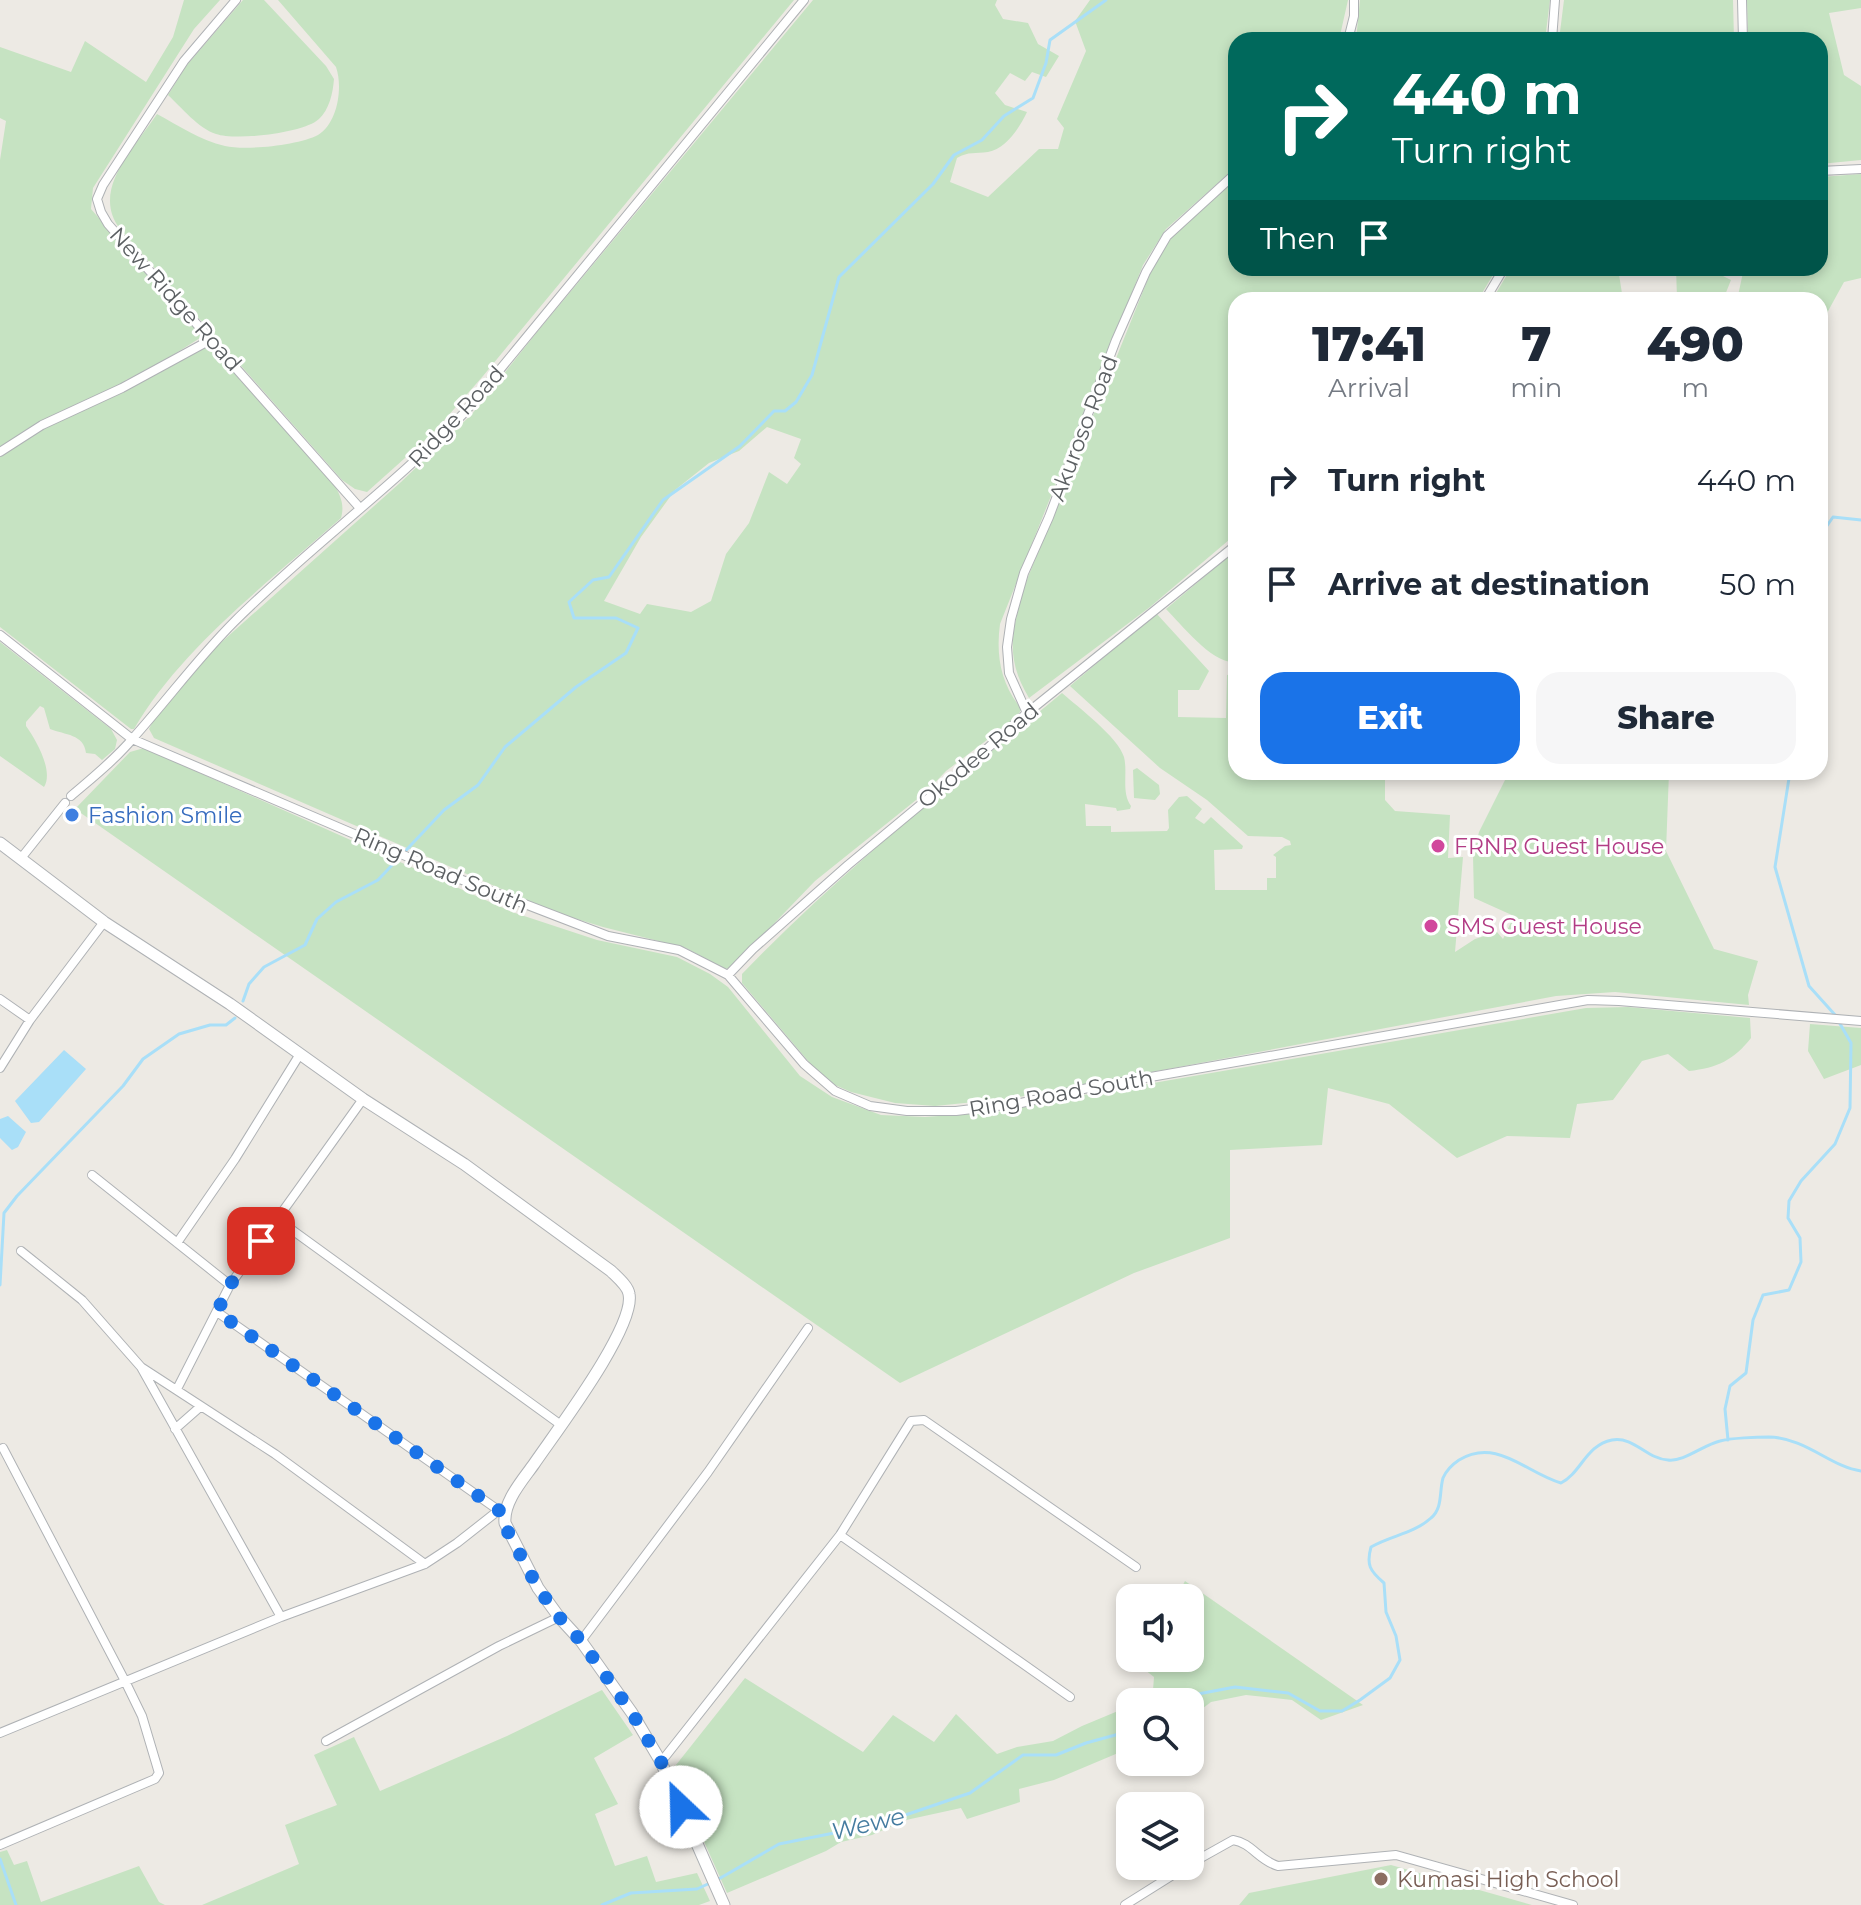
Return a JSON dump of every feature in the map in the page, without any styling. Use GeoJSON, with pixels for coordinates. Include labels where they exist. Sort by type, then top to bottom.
{"type":"FeatureCollection","features":[{"type":"Feature","properties":{"kind":"street","name":"New Ridge Road"},"geometry":{"type":"LineString","coordinates":[[236,0],[184,61],[97,199],[101,212],[128,248],[359,507]]}},
{"type":"Feature","properties":{"kind":"street","name":"Ridge Road"},"geometry":{"type":"LineString","coordinates":[[22,857],[68,800],[132,739],[196,660],[235,620],[359,507],[427,452],[481,394],[804,0]]}},
{"type":"Feature","properties":{"kind":"street"},"geometry":{"type":"LineString","coordinates":[[1350,32],[1354,0]]}},
{"type":"Feature","properties":{"kind":"street"},"geometry":{"type":"LineString","coordinates":[[1553,32],[1555,0]]}},
{"type":"Feature","properties":{"kind":"street"},"geometry":{"type":"LineString","coordinates":[[1742,0],[1743,32]]}},
{"type":"Feature","properties":{"kind":"street"},"geometry":{"type":"LineString","coordinates":[[1828,171],[1861,169]]}},
{"type":"Feature","properties":{"kind":"street","name":"Akuroso Road"},"geometry":{"type":"LineString","coordinates":[[1027,713],[1009,673],[1007,647],[1024,573],[1055,503],[1116,340],[1146,272],[1167,236],[1228,180]]}},
{"type":"Feature","properties":{"kind":"street"},"geometry":{"type":"LineString","coordinates":[[0,452],[42,425],[122,388],[212,339]]}},
{"type":"Feature","properties":{"kind":"street","name":"Okodee Road"},"geometry":{"type":"LineString","coordinates":[[728,975],[848,865],[1027,713],[1228,551]]}},
{"type":"Feature","properties":{"kind":"street","name":"Ring Road South"},"geometry":{"type":"LineString","coordinates":[[0,635],[132,739],[457,878],[608,936],[679,950],[728,975],[804,1064],[835,1091],[870,1106],[907,1111],[956,1111],[1021,1103],[1088,1088],[1588,1000],[1861,1021]]}},
{"type":"Feature","properties":{"kind":"street"},"geometry":{"type":"LineString","coordinates":[[0,843],[104,922],[476,1173],[611,1271],[629,1291],[630,1305],[622,1329],[502,1512],[457,1543],[425,1564],[281,1617],[0,1733]]}},
{"type":"Feature","properties":{"kind":"street"},"geometry":{"type":"LineString","coordinates":[[0,1068],[30,1020],[104,922]]}},
{"type":"Feature","properties":{"kind":"street"},"geometry":{"type":"LineString","coordinates":[[0,999],[30,1020]]}},
{"type":"Feature","properties":{"kind":"street"},"geometry":{"type":"LineString","coordinates":[[177,1243],[235,1159],[300,1054]]}},
{"type":"Feature","properties":{"kind":"street"},"geometry":{"type":"LineString","coordinates":[[177,1389],[230,1285],[363,1099]]}},
{"type":"Feature","properties":{"kind":"street"},"geometry":{"type":"LineString","coordinates":[[92,1175],[230,1285]]}},
{"type":"Feature","properties":{"kind":"street"},"geometry":{"type":"LineString","coordinates":[[277,1219],[561,1425]]}},
{"type":"Feature","properties":{"kind":"street"},"geometry":{"type":"LineString","coordinates":[[21,1251],[82,1300],[141,1367],[281,1617]]}},
{"type":"Feature","properties":{"kind":"street"},"geometry":{"type":"LineString","coordinates":[[217,1312],[502,1512],[508,1532],[538,1588],[581,1641],[632,1713],[661,1762],[722,1900]]}},
{"type":"Feature","properties":{"kind":"street"},"geometry":{"type":"LineString","coordinates":[[581,1641],[708,1472],[808,1328]]}},
{"type":"Feature","properties":{"kind":"street"},"geometry":{"type":"LineString","coordinates":[[141,1367],[275,1454],[425,1564]]}},
{"type":"Feature","properties":{"kind":"street"},"geometry":{"type":"LineString","coordinates":[[175,1429],[200,1407]]}},
{"type":"Feature","properties":{"kind":"street"},"geometry":{"type":"LineString","coordinates":[[661,1762],[840,1535],[911,1421],[924,1420],[1136,1567]]}},
{"type":"Feature","properties":{"kind":"street"},"geometry":{"type":"LineString","coordinates":[[0,1845],[155,1779],[159,1773],[142,1716],[3,1448]]}},
{"type":"Feature","properties":{"kind":"street"},"geometry":{"type":"LineString","coordinates":[[840,1535],[1070,1697]]}},
{"type":"Feature","properties":{"kind":"street"},"geometry":{"type":"LineString","coordinates":[[326,1741],[499,1646],[559,1617]]}},
{"type":"Feature","properties":{"kind":"street"},"geometry":{"type":"LineString","coordinates":[[1204,1856],[1233,1840],[1243,1842],[1264,1862],[1278,1866],[1396,1855],[1573,1905]]}},
{"type":"Feature","properties":{"kind":"street"},"geometry":{"type":"LineString","coordinates":[[1125,1905],[1165,1880]]}},
{"type":"Feature","properties":{"kind":"green space"},"geometry":{"type":"Polygon","coordinates":[[[184,0],[220,0],[194,29],[93,188],[91,209],[200,334],[200,338],[154,367],[126,380],[122,389],[201,348],[212,348],[333,482],[341,500],[342,513],[341,518],[202,643],[131,729],[0,627],[0,160],[6,121],[0,118],[0,47],[71,72],[85,41],[146,82],[173,37],[184,0]]]}},
{"type":"Feature","properties":{"kind":"green space"},"geometry":{"type":"Polygon","coordinates":[[[243,0],[264,0],[326,66],[334,79],[325,111],[311,124],[269,134],[238,137],[216,134],[190,117],[168,95],[186,66],[243,0]]]}},
{"type":"Feature","properties":{"kind":"green space"},"geometry":{"type":"Polygon","coordinates":[[[278,0],[794,0],[483,376],[433,433],[367,492],[355,489],[342,480],[120,229],[112,214],[110,199],[119,169],[157,114],[207,140],[234,147],[286,144],[309,139],[325,129],[334,113],[339,94],[336,67],[278,0]]]}},
{"type":"Feature","properties":{"kind":"green space"},"geometry":{"type":"Polygon","coordinates":[[[813,0],[997,0],[995,5],[1003,19],[1028,23],[1038,44],[1059,56],[1046,77],[1032,72],[1025,81],[1010,73],[995,93],[1005,105],[1027,112],[1001,147],[957,158],[950,182],[988,197],[1039,149],[1058,149],[1064,128],[1057,119],[1086,51],[1075,21],[1090,0],[1348,0],[1341,32],[1228,32],[1228,174],[1166,229],[1143,265],[1000,624],[1001,667],[1008,688],[1021,710],[1016,718],[946,771],[926,792],[815,881],[732,967],[725,969],[686,948],[554,912],[154,738],[149,729],[197,664],[401,482],[472,414],[813,0]],[[767,427],[739,451],[709,463],[675,490],[641,537],[604,601],[640,614],[647,604],[691,612],[711,601],[726,554],[749,523],[769,472],[787,484],[801,464],[794,458],[801,439],[767,427]]]}},
{"type":"Feature","properties":{"kind":"green space"},"geometry":{"type":"Polygon","coordinates":[[[1360,0],[1550,0],[1546,32],[1357,32],[1360,0]]]}},
{"type":"Feature","properties":{"kind":"green space"},"geometry":{"type":"Polygon","coordinates":[[[1564,0],[1733,0],[1734,32],[1560,32],[1564,0]]]}},
{"type":"Feature","properties":{"kind":"green space"},"geometry":{"type":"Polygon","coordinates":[[[1747,0],[1861,0],[1861,8],[1829,13],[1844,75],[1861,86],[1861,160],[1828,163],[1828,32],[1748,32],[1747,0]]]}},
{"type":"Feature","properties":{"kind":"green space"},"geometry":{"type":"Polygon","coordinates":[[[1861,174],[1861,278],[1844,282],[1828,311],[1828,292],[1739,292],[1742,276],[1828,276],[1828,176],[1861,174]]]}},
{"type":"Feature","properties":{"kind":"green space"},"geometry":{"type":"Polygon","coordinates":[[[1228,186],[1228,276],[1492,276],[1483,292],[1228,292],[1228,541],[1150,607],[1029,698],[1013,654],[1014,627],[1026,582],[1154,264],[1187,221],[1228,186]]]}},
{"type":"Feature","properties":{"kind":"green space"},"geometry":{"type":"Polygon","coordinates":[[[1506,276],[1619,276],[1622,292],[1497,292],[1506,276]]]}},
{"type":"Feature","properties":{"kind":"green space"},"geometry":{"type":"Polygon","coordinates":[[[1676,276],[1723,276],[1731,280],[1726,292],[1677,292],[1676,276]]]}},
{"type":"Feature","properties":{"kind":"green space"},"geometry":{"type":"Polygon","coordinates":[[[1228,557],[1228,661],[1208,651],[1166,609],[1228,557]]]}},
{"type":"Feature","properties":{"kind":"green space"},"geometry":{"type":"Polygon","coordinates":[[[1156,613],[1209,671],[1199,690],[1178,690],[1178,717],[1226,718],[1228,675],[1228,780],[1385,780],[1385,800],[1395,811],[1450,815],[1448,858],[1463,857],[1455,952],[1475,939],[1497,932],[1503,939],[1514,916],[1474,898],[1473,856],[1479,832],[1505,780],[1669,780],[1666,851],[1714,949],[1758,961],[1748,995],[1749,1005],[1615,992],[1556,996],[1014,1098],[935,1106],[895,1103],[835,1085],[814,1068],[742,983],[742,974],[818,899],[1062,693],[1106,732],[1124,757],[1125,789],[1130,809],[1117,811],[1116,808],[1085,804],[1086,826],[1111,826],[1111,832],[1167,831],[1168,810],[1179,797],[1187,796],[1202,809],[1195,818],[1204,824],[1211,817],[1243,846],[1242,849],[1214,850],[1215,890],[1267,890],[1267,878],[1276,878],[1276,857],[1273,855],[1291,845],[1290,841],[1282,837],[1248,836],[1207,800],[1160,768],[1070,686],[1156,613]]]}},
{"type":"Feature","properties":{"kind":"green space"},"geometry":{"type":"Polygon","coordinates":[[[0,642],[111,729],[117,740],[115,749],[102,760],[95,754],[86,753],[78,739],[50,729],[44,708],[40,706],[26,726],[45,764],[47,780],[44,787],[0,756],[0,642]]]}},
{"type":"Feature","properties":{"kind":"green space"},"geometry":{"type":"Polygon","coordinates":[[[144,748],[512,912],[597,940],[677,957],[728,987],[800,1076],[832,1097],[881,1115],[925,1117],[1008,1111],[1049,1101],[1586,1008],[1628,1007],[1750,1018],[1751,1038],[1731,1057],[1699,1070],[1689,1071],[1668,1054],[1642,1061],[1613,1100],[1577,1104],[1570,1138],[1507,1136],[1457,1158],[1389,1104],[1328,1088],[1322,1145],[1230,1150],[1230,1238],[1134,1273],[900,1383],[75,809],[130,752],[144,748]]]}},
{"type":"Feature","properties":{"kind":"green space"},"geometry":{"type":"Polygon","coordinates":[[[1137,768],[1159,785],[1160,794],[1155,800],[1134,798],[1133,770],[1137,768]]]}},
{"type":"Feature","properties":{"kind":"green space"},"geometry":{"type":"Polygon","coordinates":[[[1810,1024],[1861,1028],[1861,1065],[1824,1079],[1808,1051],[1810,1024]]]}},
{"type":"Feature","properties":{"kind":"green space"},"geometry":{"type":"Polygon","coordinates":[[[1204,1594],[1363,1705],[1321,1720],[1292,1700],[1246,1695],[1211,1702],[1204,1707],[1204,1688],[1153,1688],[1154,1677],[1148,1672],[1204,1672],[1204,1594]]]}},
{"type":"Feature","properties":{"kind":"green space"},"geometry":{"type":"Polygon","coordinates":[[[745,1678],[863,1752],[893,1715],[934,1742],[956,1714],[997,1754],[1053,1741],[1116,1712],[1116,1754],[1054,1780],[1019,1789],[1020,1802],[967,1819],[961,1808],[906,1820],[872,1835],[841,1842],[727,1893],[672,1770],[745,1678]]]}},
{"type":"Feature","properties":{"kind":"green space"},"geometry":{"type":"Polygon","coordinates":[[[602,1690],[633,1735],[594,1758],[618,1804],[595,1814],[615,1866],[647,1856],[656,1882],[697,1873],[710,1901],[699,1905],[202,1905],[299,1864],[285,1825],[337,1805],[314,1755],[354,1737],[380,1791],[507,1736],[602,1690]]]}},
{"type":"Feature","properties":{"kind":"green space"},"geometry":{"type":"Polygon","coordinates":[[[7,1850],[14,1865],[27,1861],[41,1902],[139,1866],[159,1902],[165,1905],[0,1905],[0,1852],[7,1850]]]}},
{"type":"Feature","properties":{"kind":"green space","name":"Kumasi High School"},"geometry":{"type":"Polygon","coordinates":[[[1391,1865],[1532,1905],[1239,1905],[1249,1893],[1391,1865]]]}},
{"type":"Feature","properties":{"kind":"water"},"geometry":{"type":"Polygon","coordinates":[[[64,1050],[86,1069],[39,1122],[31,1123],[15,1101],[64,1050]]]}},
{"type":"Feature","properties":{"kind":"water"},"geometry":{"type":"Polygon","coordinates":[[[8,1116],[26,1132],[18,1147],[12,1150],[0,1138],[0,1119],[8,1116]]]}},
{"type":"Feature","properties":{"kind":"waterway"},"geometry":{"type":"LineString","coordinates":[[243,1001],[249,984],[264,967],[305,945],[317,919],[336,902],[378,880],[444,810],[478,785],[505,747],[576,687],[626,653],[638,628],[616,618],[574,618],[569,602],[593,580],[609,577],[663,500],[740,446],[774,411],[785,411],[796,402],[812,375],[839,277],[933,184],[954,155],[982,140],[1004,116],[1033,98],[1046,63],[1050,40],[1106,0]]}},
{"type":"Feature","properties":{"kind":"waterway"},"geometry":{"type":"LineString","coordinates":[[1828,524],[1833,517],[1861,520]]}},
{"type":"Feature","properties":{"kind":"waterway"},"geometry":{"type":"LineString","coordinates":[[1789,780],[1775,867],[1809,986],[1836,1016]]}},
{"type":"Feature","properties":{"kind":"waterway"},"geometry":{"type":"LineString","coordinates":[[0,1285],[4,1213],[17,1196],[123,1086],[143,1059],[179,1034],[210,1025],[226,1025],[235,1018]]}},
{"type":"Feature","properties":{"kind":"waterway"},"geometry":{"type":"LineString","coordinates":[[1728,1440],[1725,1409],[1730,1386],[1746,1373],[1753,1320],[1763,1295],[1789,1290],[1801,1262],[1800,1238],[1788,1218],[1789,1201],[1801,1181],[1835,1144],[1850,1108],[1851,1043],[1839,1022]]}},
{"type":"Feature","properties":{"kind":"waterway","name":"Wewe"},"geometry":{"type":"LineString","coordinates":[[1204,1693],[1235,1687],[1288,1693],[1320,1711],[1342,1711],[1390,1678],[1400,1660],[1396,1636],[1386,1612],[1384,1583],[1369,1563],[1371,1547],[1417,1528],[1431,1518],[1439,1505],[1446,1473],[1459,1460],[1473,1454],[1486,1452],[1499,1455],[1561,1483],[1596,1447],[1612,1440],[1627,1441],[1660,1459],[1674,1460],[1720,1441],[1769,1437],[1795,1442],[1839,1464],[1861,1471]]}},
{"type":"Feature","properties":{"kind":"waterway","name":"Wewe"},"geometry":{"type":"LineString","coordinates":[[717,1880],[779,1844],[879,1824],[970,1793],[1023,1755],[1056,1755],[1116,1735]]}},
{"type":"Feature","properties":{"kind":"waterway"},"geometry":{"type":"LineString","coordinates":[[0,1859],[16,1905]]}},
{"type":"Feature","properties":{"kind":"waterway","name":"Wewe"},"geometry":{"type":"LineString","coordinates":[[602,1905],[631,1893],[697,1889],[710,1883]]}},
{"type":"Feature","properties":{"kind":"place","name":"Fashion Smile"},"geometry":{"type":"Point","coordinates":[72,815]}},
{"type":"Feature","properties":{"kind":"place","name":"FRNR Guest House"},"geometry":{"type":"Point","coordinates":[1438,846]}},
{"type":"Feature","properties":{"kind":"place","name":"SMS Guest House"},"geometry":{"type":"Point","coordinates":[1431,926]}},
{"type":"Feature","properties":{"kind":"place","name":"Kumasi High School"},"geometry":{"type":"Point","coordinates":[1381,1879]}},
{"type":"Feature","properties":{"kind":"route"},"geometry":{"type":"LineString","coordinates":[[261,1241],[230,1285],[217,1312],[504,1514],[508,1532],[538,1588],[581,1641],[632,1713],[661,1762],[681,1807]]}}]}
